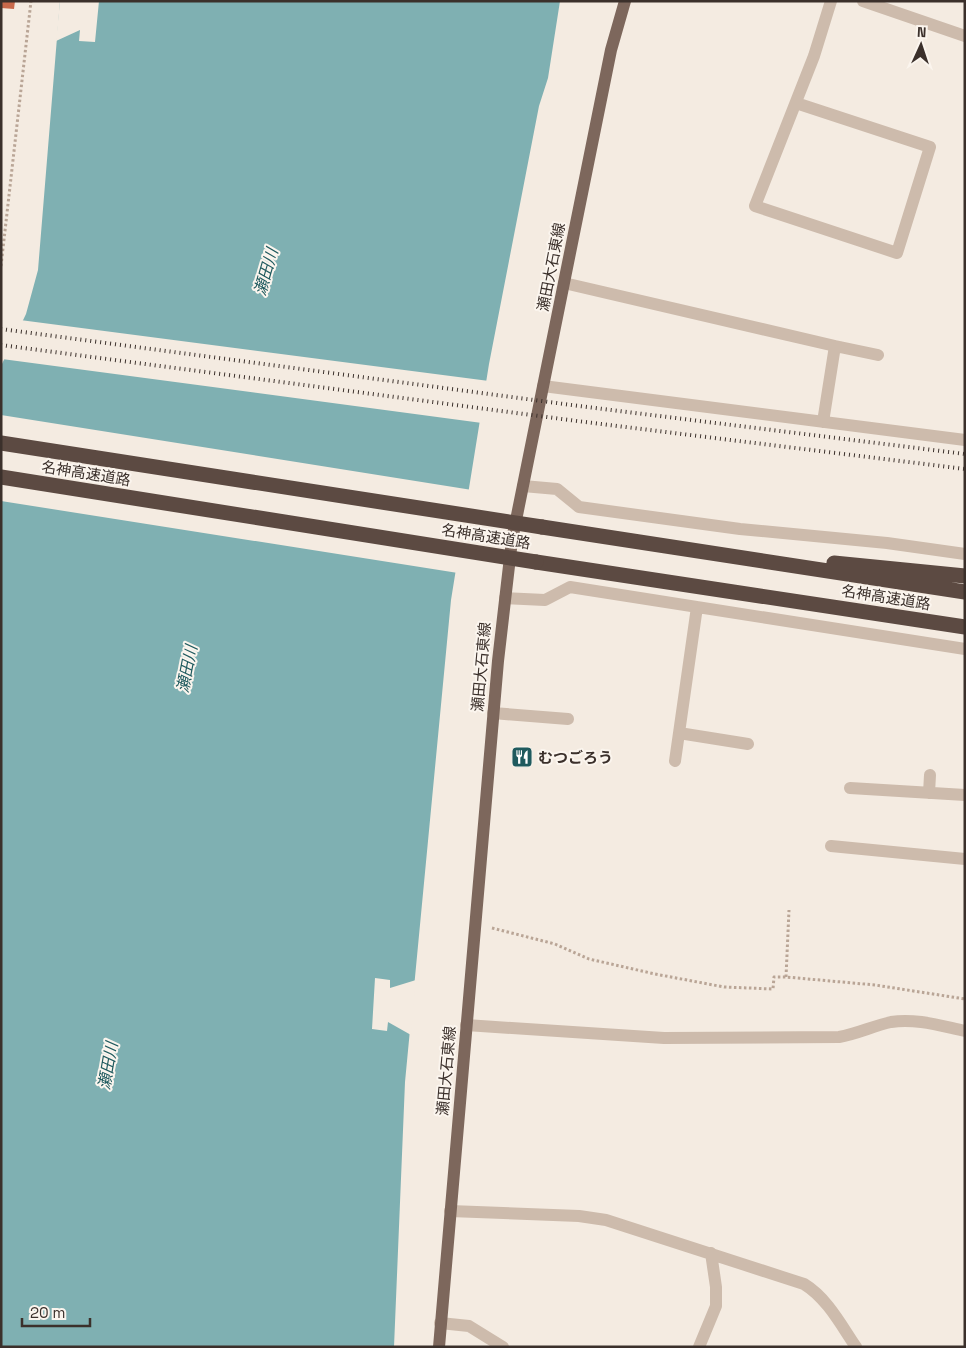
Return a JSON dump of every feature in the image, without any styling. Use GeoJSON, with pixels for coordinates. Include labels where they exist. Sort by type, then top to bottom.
{"type":"FeatureCollection","features":[{"type":"Feature","properties":{"kind":"highway","name":"名神高速道路"},"geometry":{"type":"LineString","coordinates":[[1,443],[965,592]]}},
{"type":"Feature","properties":{"kind":"highway","name":"名神高速道路"},"geometry":{"type":"LineString","coordinates":[[1,477],[965,627]]}},
{"type":"Feature","properties":{"kind":"highway"},"geometry":{"type":"LineString","coordinates":[[656,545],[965,576]]}},
{"type":"Feature","properties":{"kind":"main road","name":"瀬田大石東線"},"geometry":{"type":"LineString","coordinates":[[439,1347],[493,713],[512,540],[611,50],[625,1]]}},
{"type":"Feature","properties":{"kind":"street"},"geometry":{"type":"LineString","coordinates":[[796,103],[930,148],[897,254],[755,206],[814,56],[831,1]]}},
{"type":"Feature","properties":{"kind":"street"},"geometry":{"type":"LineString","coordinates":[[864,1],[965,36]]}},
{"type":"Feature","properties":{"kind":"street"},"geometry":{"type":"LineString","coordinates":[[564,284],[878,355]]}},
{"type":"Feature","properties":{"kind":"street"},"geometry":{"type":"LineString","coordinates":[[823,422],[835,346]]}},
{"type":"Feature","properties":{"kind":"street"},"geometry":{"type":"LineString","coordinates":[[543,386],[965,440]]}},
{"type":"Feature","properties":{"kind":"street"},"geometry":{"type":"LineString","coordinates":[[523,486],[558,489],[578,507],[740,529],[887,543],[965,554]]}},
{"type":"Feature","properties":{"kind":"street"},"geometry":{"type":"LineString","coordinates":[[505,598],[545,600],[570,588],[965,649]]}},
{"type":"Feature","properties":{"kind":"street"},"geometry":{"type":"LineString","coordinates":[[675,761],[697,607]]}},
{"type":"Feature","properties":{"kind":"street"},"geometry":{"type":"LineString","coordinates":[[493,713],[568,719]]}},
{"type":"Feature","properties":{"kind":"street"},"geometry":{"type":"LineString","coordinates":[[679,732],[748,744]]}},
{"type":"Feature","properties":{"kind":"street"},"geometry":{"type":"LineString","coordinates":[[863,775],[856,788],[965,795]]}},
{"type":"Feature","properties":{"kind":"street"},"geometry":{"type":"LineString","coordinates":[[929,793],[930,775]]}},
{"type":"Feature","properties":{"kind":"street"},"geometry":{"type":"LineString","coordinates":[[832,846],[965,859]]}},
{"type":"Feature","properties":{"kind":"street"},"geometry":{"type":"LineString","coordinates":[[466,1025],[664,1038],[838,1037],[901,1021],[923,1023],[965,1032]]}},
{"type":"Feature","properties":{"kind":"street"},"geometry":{"type":"LineString","coordinates":[[450,1211],[579,1216],[606,1220],[804,1284],[814,1290],[822,1299],[856,1347]]}},
{"type":"Feature","properties":{"kind":"street"},"geometry":{"type":"LineString","coordinates":[[699,1347],[716,1306],[716,1287],[711,1253]]}},
{"type":"Feature","properties":{"kind":"street"},"geometry":{"type":"LineString","coordinates":[[440,1323],[469,1326],[503,1347]]}},
{"type":"Feature","properties":{"kind":"path"},"geometry":{"type":"LineString","coordinates":[[1,266],[31,1]]}},
{"type":"Feature","properties":{"kind":"path"},"geometry":{"type":"LineString","coordinates":[[786,977],[789,910]]}},
{"type":"Feature","properties":{"kind":"path"},"geometry":{"type":"LineString","coordinates":[[475,926],[491,928],[555,944],[589,959],[724,987],[773,989],[774,977],[786,977],[875,985],[965,999]]}},
{"type":"Feature","properties":{"kind":"water","name":"瀬田川"},"geometry":{"type":"Polygon","coordinates":[[[60,1],[560,1],[548,78],[539,106],[489,364],[451,600],[405,1082],[394,1347],[1,1347],[1,366],[26,314],[38,270],[60,1]]]}},
{"type":"Feature","properties":{"kind":"pier"},"geometry":{"type":"Polygon","coordinates":[[[60,1],[99,1],[95,42],[79,41],[80,30],[56,41],[60,1]]]}},
{"type":"Feature","properties":{"kind":"pier"},"geometry":{"type":"Polygon","coordinates":[[[20,320],[489,381],[482,423],[2,359],[20,320]]]}},
{"type":"Feature","properties":{"kind":"pier"},"geometry":{"type":"Polygon","coordinates":[[[1,415],[472,490],[458,573],[1,501],[1,415]]]}},
{"type":"Feature","properties":{"kind":"pier"},"geometry":{"type":"Polygon","coordinates":[[[375,978],[390,980],[390,988],[416,980],[411,1035],[388,1022],[387,1031],[372,1029],[375,978]]]}},
{"type":"Feature","properties":{"kind":"building"},"geometry":{"type":"Polygon","coordinates":[[[1,1],[15,1],[14,9],[1,8],[1,1]]]}},
{"type":"Feature","properties":{"kind":"railway"},"geometry":{"type":"LineString","coordinates":[[1,329],[579,406],[965,454]]}},
{"type":"Feature","properties":{"kind":"railway"},"geometry":{"type":"LineString","coordinates":[[1,345],[577,421],[965,469]]}},
{"type":"Feature","properties":{"kind":"place","name":"むつごろう"},"geometry":{"type":"Point","coordinates":[522,757]}}]}
